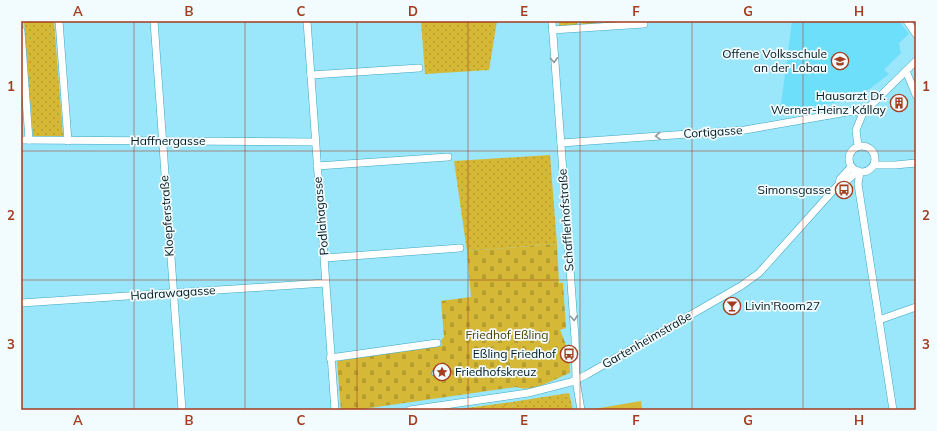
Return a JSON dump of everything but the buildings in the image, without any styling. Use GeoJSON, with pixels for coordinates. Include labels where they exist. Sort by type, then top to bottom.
{"type":"FeatureCollection","features":[{"type":"Feature","properties":{"kind":"street"},"geometry":{"type":"LineString","coordinates":[[59,21],[68,141]]}},
{"type":"Feature","properties":{"kind":"street","name":"Kloepferstraße"},"geometry":{"type":"LineString","coordinates":[[154,21],[182,410]]}},
{"type":"Feature","properties":{"kind":"street","name":"Podlahagasse"},"geometry":{"type":"LineString","coordinates":[[307,21],[314,142],[325,258],[325,283],[335,410]]}},
{"type":"Feature","properties":{"kind":"street","name":"Schafflerhofstraße"},"geometry":{"type":"LineString","coordinates":[[552,21],[576,345],[576,380],[581,410]]}},
{"type":"Feature","properties":{"kind":"street"},"geometry":{"type":"LineString","coordinates":[[907,21],[916,34]]}},
{"type":"Feature","properties":{"kind":"street"},"geometry":{"type":"LineString","coordinates":[[552,30],[644,24]]}},
{"type":"Feature","properties":{"kind":"street"},"geometry":{"type":"LineString","coordinates":[[21,31],[29,140]]}},
{"type":"Feature","properties":{"kind":"street"},"geometry":{"type":"LineString","coordinates":[[916,61],[863,113],[856,130],[858,146],[868,147],[874,153],[874,165],[916,163]]}},
{"type":"Feature","properties":{"kind":"street"},"geometry":{"type":"LineString","coordinates":[[311,75],[419,68]]}},
{"type":"Feature","properties":{"kind":"street"},"geometry":{"type":"LineString","coordinates":[[906,71],[916,96]]}},
{"type":"Feature","properties":{"kind":"street","name":"Cortigasse"},"geometry":{"type":"LineString","coordinates":[[561,143],[745,130],[853,111],[863,113]]}},
{"type":"Feature","properties":{"kind":"street","name":"Haffnergasse"},"geometry":{"type":"LineString","coordinates":[[21,140],[314,142]]}},
{"type":"Feature","properties":{"kind":"street","name":"Gartenheimstraße"},"geometry":{"type":"LineString","coordinates":[[410,410],[426,409],[528,393],[576,380],[741,286],[759,273],[839,184],[840,179],[851,167],[848,158],[851,151],[858,146]]}},
{"type":"Feature","properties":{"kind":"street"},"geometry":{"type":"LineString","coordinates":[[316,166],[448,157]]}},
{"type":"Feature","properties":{"kind":"street","name":"Gartenheimstraße"},"geometry":{"type":"LineString","coordinates":[[839,184],[845,182],[859,172],[869,170],[874,165]]}},
{"type":"Feature","properties":{"kind":"street"},"geometry":{"type":"LineString","coordinates":[[851,167],[859,172],[858,184],[893,410]]}},
{"type":"Feature","properties":{"kind":"street"},"geometry":{"type":"LineString","coordinates":[[325,258],[460,248]]}},
{"type":"Feature","properties":{"kind":"street","name":"Hadrawagasse"},"geometry":{"type":"LineString","coordinates":[[21,303],[325,283]]}},
{"type":"Feature","properties":{"kind":"street"},"geometry":{"type":"LineString","coordinates":[[879,320],[916,307]]}},
{"type":"Feature","properties":{"kind":"street"},"geometry":{"type":"LineString","coordinates":[[330,358],[437,343]]}},
{"type":"Feature","properties":{"kind":"street"},"geometry":{"type":"LineString","coordinates":[[435,373],[440,374],[448,371]]}},
{"type":"Feature","properties":{"kind":"shaded area","name":"Offene Volksschule an der Lobau"},"geometry":{"type":"Polygon","coordinates":[[[792,21],[899,21],[909,34],[899,43],[901,53],[884,70],[889,74],[871,88],[845,101],[780,112],[792,21]]]}},
{"type":"Feature","properties":{"kind":"green space"},"geometry":{"type":"Polygon","coordinates":[[[24,21],[54,21],[63,136],[33,136],[24,21]]]}},
{"type":"Feature","properties":{"kind":"green space"},"geometry":{"type":"Polygon","coordinates":[[[421,21],[497,21],[489,70],[425,74],[421,21]]]}},
{"type":"Feature","properties":{"kind":"green space"},"geometry":{"type":"Polygon","coordinates":[[[559,21],[581,21],[577,22],[577,26],[559,27],[559,21]]]}},
{"type":"Feature","properties":{"kind":"green space"},"geometry":{"type":"Polygon","coordinates":[[[581,21],[595,21],[595,25],[582,26],[581,21]]]}},
{"type":"Feature","properties":{"kind":"green space"},"geometry":{"type":"Polygon","coordinates":[[[550,155],[557,244],[467,251],[454,161],[550,155]]]}},
{"type":"Feature","properties":{"kind":"green space","name":"Friedhof Eßling"},"geometry":{"type":"Polygon","coordinates":[[[557,244],[559,283],[563,283],[566,328],[560,330],[569,352],[570,373],[536,387],[516,387],[356,410],[341,410],[337,361],[442,346],[441,340],[444,337],[441,301],[471,297],[467,251],[557,244]]]}},
{"type":"Feature","properties":{"kind":"green space"},"geometry":{"type":"Polygon","coordinates":[[[569,393],[573,410],[513,410],[512,402],[569,393]]]}},
{"type":"Feature","properties":{"kind":"green space"},"geometry":{"type":"Polygon","coordinates":[[[641,401],[642,410],[588,410],[641,401]]]}},
{"type":"Feature","properties":{"kind":"green space"},"geometry":{"type":"Polygon","coordinates":[[[512,402],[513,410],[459,409],[512,402]]]}},
{"type":"Feature","properties":{"kind":"place","name":"Offene Volksschule an der Lobau"},"geometry":{"type":"Point","coordinates":[840,61]}},
{"type":"Feature","properties":{"kind":"place","name":"Hausarzt Dr. Werner-Heinz Kállay"},"geometry":{"type":"Point","coordinates":[899,103]}},
{"type":"Feature","properties":{"kind":"place","name":"Simonsgasse"},"geometry":{"type":"Point","coordinates":[844,190]}},
{"type":"Feature","properties":{"kind":"place","name":"Livin'Room27"},"geometry":{"type":"Point","coordinates":[732,306]}},
{"type":"Feature","properties":{"kind":"place","name":"Eßling Friedhof"},"geometry":{"type":"Point","coordinates":[569,354]}},
{"type":"Feature","properties":{"kind":"place","name":"Friedhofskreuz"},"geometry":{"type":"Point","coordinates":[442,372]}}]}
